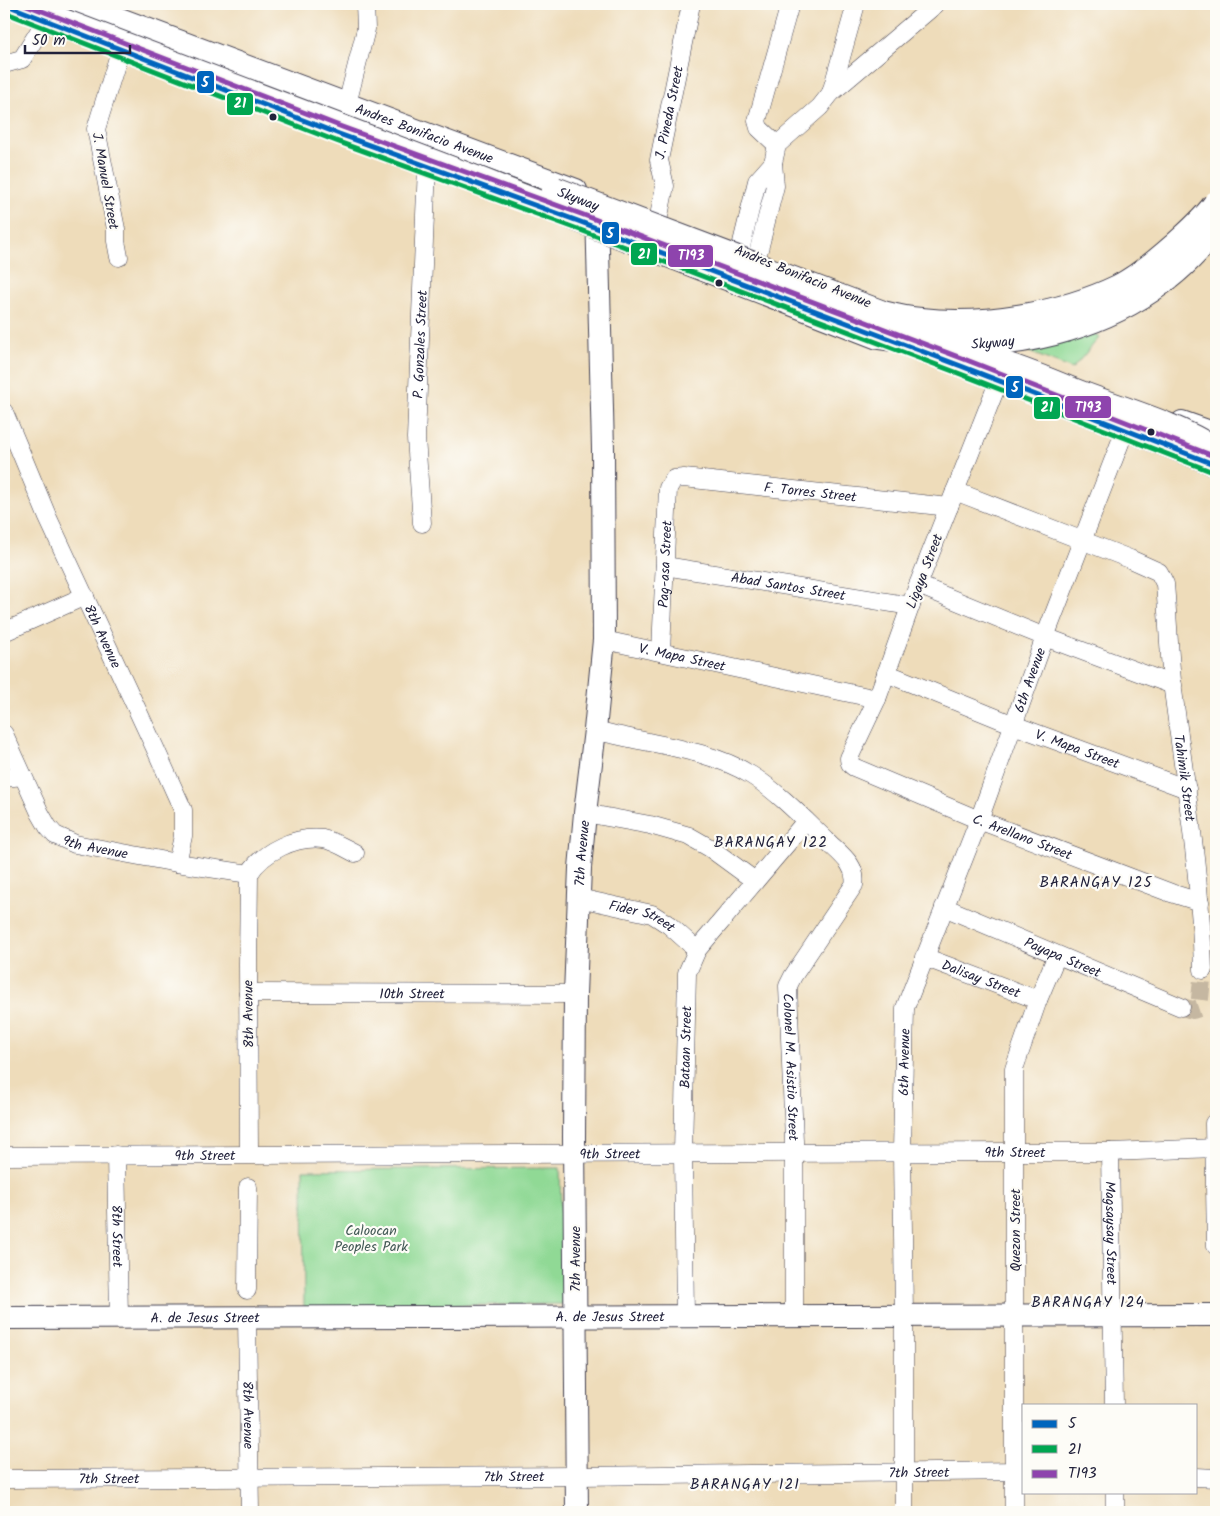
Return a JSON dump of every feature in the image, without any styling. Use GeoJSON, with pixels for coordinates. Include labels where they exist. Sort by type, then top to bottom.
{"type":"FeatureCollection","features":[{"type":"Feature","properties":{"kind":"highway","name":"Skyway"},"geometry":{"type":"LineString","coordinates":[[16,4],[481,181],[878,336],[964,344],[1027,337],[1086,322],[1142,295],[1163,280],[1196,251],[1216,229]]}},
{"type":"Feature","properties":{"kind":"highway","name":"Skyway"},"geometry":{"type":"LineString","coordinates":[[66,4],[831,296],[883,314],[921,321],[964,323],[1005,319],[1045,313],[1082,303],[1120,287],[1155,264],[1186,237],[1216,204]]}},
{"type":"Feature","properties":{"kind":"highway"},"geometry":{"type":"LineString","coordinates":[[878,336],[924,350],[977,356],[1191,436],[1216,451]]}},
{"type":"Feature","properties":{"kind":"main road","name":"Andres Bonifacio Avenue"},"geometry":{"type":"LineString","coordinates":[[4,4],[339,134],[999,380],[1216,465]]}},
{"type":"Feature","properties":{"kind":"main road","name":"Andres Bonifacio Avenue"},"geometry":{"type":"LineString","coordinates":[[80,4],[348,103],[484,157],[748,254],[983,347],[1216,434]]}},
{"type":"Feature","properties":{"kind":"main road","name":"7th Avenue"},"geometry":{"type":"LineString","coordinates":[[577,1512],[574,1153],[575,994],[584,813],[604,640],[603,450],[596,197]]}},
{"type":"Feature","properties":{"kind":"main road"},"geometry":{"type":"LineString","coordinates":[[983,347],[1008,336],[1099,311],[1143,288],[1179,260],[1216,222]]}},
{"type":"Feature","properties":{"kind":"main road","name":"A. de Jesus Street"},"geometry":{"type":"LineString","coordinates":[[4,1318],[1216,1316]]}},
{"type":"Feature","properties":{"kind":"street"},"geometry":{"type":"LineString","coordinates":[[339,134],[366,29],[365,4]]}},
{"type":"Feature","properties":{"kind":"street","name":"J. Pineda Street"},"geometry":{"type":"LineString","coordinates":[[658,221],[665,186],[659,160],[691,4]]}},
{"type":"Feature","properties":{"kind":"street"},"geometry":{"type":"LineString","coordinates":[[777,145],[759,128],[757,121],[790,4]]}},
{"type":"Feature","properties":{"kind":"street"},"geometry":{"type":"LineString","coordinates":[[831,93],[856,4]]}},
{"type":"Feature","properties":{"kind":"street"},"geometry":{"type":"LineString","coordinates":[[748,254],[775,186],[773,163],[777,145],[820,107],[831,93],[936,4]]}},
{"type":"Feature","properties":{"kind":"street"},"geometry":{"type":"LineString","coordinates":[[4,64],[22,59],[46,20]]}},
{"type":"Feature","properties":{"kind":"street","name":"J. Manuel Street"},"geometry":{"type":"LineString","coordinates":[[119,257],[116,229],[96,129],[121,48]]}},
{"type":"Feature","properties":{"kind":"street","name":"P. Gonzales Street"},"geometry":{"type":"LineString","coordinates":[[422,523],[416,438],[427,166]]}},
{"type":"Feature","properties":{"kind":"street","name":"Ligaya Street"},"geometry":{"type":"LineString","coordinates":[[849,762],[849,758],[877,699],[918,585],[999,380]]}},
{"type":"Feature","properties":{"kind":"street","name":"8th Avenue"},"geometry":{"type":"LineString","coordinates":[[4,412],[12,455],[84,596],[183,810],[183,836],[176,863]]}},
{"type":"Feature","properties":{"kind":"street","name":"6th Avenue"},"geometry":{"type":"LineString","coordinates":[[904,1512],[902,1152],[905,1008],[979,820],[1045,638],[1125,430]]}},
{"type":"Feature","properties":{"kind":"street","name":"F. Torres Street"},"geometry":{"type":"LineString","coordinates":[[674,479],[684,478],[952,499],[1082,541],[1130,559],[1159,572],[1165,584]]}},
{"type":"Feature","properties":{"kind":"street","name":"Pag-asa Street"},"geometry":{"type":"LineString","coordinates":[[661,652],[668,488],[674,479]]}},
{"type":"Feature","properties":{"kind":"street","name":"Abad Santos Street"},"geometry":{"type":"LineString","coordinates":[[665,566],[911,606]]}},
{"type":"Feature","properties":{"kind":"street","name":"Tahimik Street"},"geometry":{"type":"LineString","coordinates":[[1165,584],[1173,686],[1200,902],[1204,970]]}},
{"type":"Feature","properties":{"kind":"street"},"geometry":{"type":"LineString","coordinates":[[918,585],[1045,638],[1173,686]]}},
{"type":"Feature","properties":{"kind":"street"},"geometry":{"type":"LineString","coordinates":[[4,632],[84,596]]}},
{"type":"Feature","properties":{"kind":"street","name":"V. Mapa Street"},"geometry":{"type":"LineString","coordinates":[[604,640],[877,699]]}},
{"type":"Feature","properties":{"kind":"street","name":"V. Mapa Street"},"geometry":{"type":"LineString","coordinates":[[886,673],[1013,725],[1187,789]]}},
{"type":"Feature","properties":{"kind":"street","name":"Colonel M. Asistio Street"},"geometry":{"type":"LineString","coordinates":[[595,730],[686,751],[732,765],[752,776],[806,821],[850,864],[855,874],[854,885],[788,986],[794,1152],[794,1316]]}},
{"type":"Feature","properties":{"kind":"street","name":"9th Avenue"},"geometry":{"type":"LineString","coordinates":[[4,734],[40,813],[55,835],[75,844],[176,863],[249,874]]}},
{"type":"Feature","properties":{"kind":"street","name":"C. Arellano Street"},"geometry":{"type":"LineString","coordinates":[[849,762],[856,768],[979,820],[1171,893],[1200,902]]}},
{"type":"Feature","properties":{"kind":"street"},"geometry":{"type":"LineString","coordinates":[[4,778],[22,776]]}},
{"type":"Feature","properties":{"kind":"street"},"geometry":{"type":"LineString","coordinates":[[584,813],[650,825],[689,836],[710,848],[755,881]]}},
{"type":"Feature","properties":{"kind":"street","name":"Bataan Street"},"geometry":{"type":"LineString","coordinates":[[685,1316],[683,1153],[686,984],[690,963],[697,950],[806,821]]}},
{"type":"Feature","properties":{"kind":"street"},"geometry":{"type":"LineString","coordinates":[[249,874],[256,863],[263,857],[290,843],[309,839],[324,839],[355,853]]}},
{"type":"Feature","properties":{"kind":"street","name":"8th Avenue"},"geometry":{"type":"LineString","coordinates":[[249,874],[249,1154]]}},
{"type":"Feature","properties":{"kind":"street","name":"Fider Street"},"geometry":{"type":"LineString","coordinates":[[579,898],[652,914],[669,925],[697,950]]}},
{"type":"Feature","properties":{"kind":"street","name":"Payapa Street"},"geometry":{"type":"LineString","coordinates":[[944,907],[1181,1007]]}},
{"type":"Feature","properties":{"kind":"street","name":"Quezon Street"},"geometry":{"type":"LineString","coordinates":[[1014,1512],[1018,1471],[1014,1316],[1014,1069],[1038,1000],[1057,955]]}},
{"type":"Feature","properties":{"kind":"street","name":"Dalisay Street"},"geometry":{"type":"LineString","coordinates":[[924,957],[1038,1000]]}},
{"type":"Feature","properties":{"kind":"street","name":"10th Street"},"geometry":{"type":"LineString","coordinates":[[248,993],[575,994]]}},
{"type":"Feature","properties":{"kind":"street"},"geometry":{"type":"LineString","coordinates":[[1214,1122],[1216,1246]]}},
{"type":"Feature","properties":{"kind":"street","name":"9th Street"},"geometry":{"type":"LineString","coordinates":[[4,1156],[1110,1152],[1215,1148]]}},
{"type":"Feature","properties":{"kind":"street","name":"Magsaysay Street"},"geometry":{"type":"LineString","coordinates":[[1110,1152],[1114,1404]]}},
{"type":"Feature","properties":{"kind":"street","name":"8th Street"},"geometry":{"type":"LineString","coordinates":[[116,1155],[119,1317]]}},
{"type":"Feature","properties":{"kind":"street"},"geometry":{"type":"LineString","coordinates":[[247,1290],[248,1187]]}},
{"type":"Feature","properties":{"kind":"street","name":"8th Avenue"},"geometry":{"type":"LineString","coordinates":[[247,1317],[250,1512]]}},
{"type":"Feature","properties":{"kind":"street","name":"7th Street"},"geometry":{"type":"LineString","coordinates":[[4,1479],[578,1476],[1018,1471]]}},
{"type":"Feature","properties":{"kind":"street"},"geometry":{"type":"LineString","coordinates":[[1198,1477],[1216,1478]]}},
{"type":"Feature","properties":{"kind":"street"},"geometry":{"type":"LineString","coordinates":[[1115,1494],[1115,1512]]}},
{"type":"Feature","properties":{"kind":"green space"},"geometry":{"type":"Polygon","coordinates":[[[1090,330],[1099,338],[1072,369],[1024,350],[1090,330]]]}},
{"type":"Feature","properties":{"kind":"green space","name":"Caloocan Peoples Park"},"geometry":{"type":"Polygon","coordinates":[[[560,1168],[563,1304],[304,1307],[303,1170],[560,1168]]]}},
{"type":"Feature","properties":{"kind":"tunnel"},"geometry":{"type":"LineString","coordinates":[[1181,1007],[1193,1010],[1199,1008],[1203,970]]}},
{"type":"Feature","properties":{"kind":"transit line","name":"5"},"geometry":{"type":"LineString","coordinates":[[4,4],[339,134],[578,221],[1216,465]]}},
{"type":"Feature","properties":{"kind":"transit line","name":"T193"},"geometry":{"type":"LineString","coordinates":[[24,4],[342,127],[581,214],[964,359],[1216,457]]}},
{"type":"Feature","properties":{"kind":"transit line","name":"21"},"geometry":{"type":"LineString","coordinates":[[4,12],[336,141],[575,228],[1213,472]]}},
{"type":"Feature","properties":{"kind":"district","name":"BARANGAY 122"},"geometry":{"type":"Point","coordinates":[771,842]}},
{"type":"Feature","properties":{"kind":"district","name":"BARANGAY 125"},"geometry":{"type":"Point","coordinates":[1096,882]}},
{"type":"Feature","properties":{"kind":"district","name":"BARANGAY 124"},"geometry":{"type":"Point","coordinates":[1088,1302]}},
{"type":"Feature","properties":{"kind":"district","name":"BARANGAY 121"},"geometry":{"type":"Point","coordinates":[745,1484]}}]}
